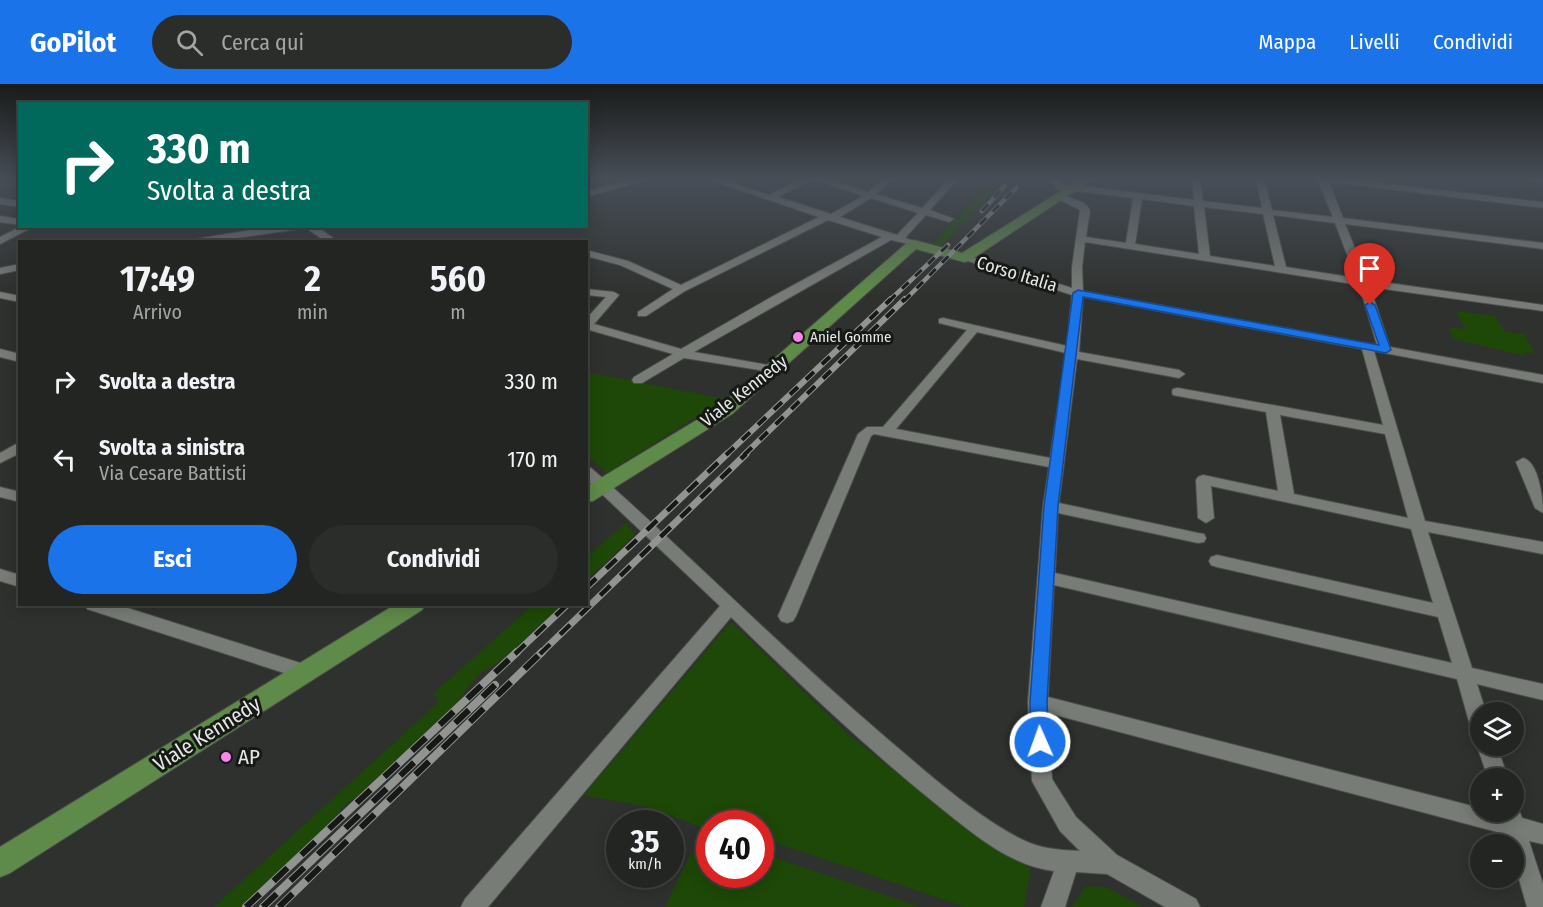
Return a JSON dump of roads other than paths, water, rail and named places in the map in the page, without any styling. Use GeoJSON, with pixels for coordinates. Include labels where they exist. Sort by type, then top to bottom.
{"type":"FeatureCollection","features":[{"type":"Feature","properties":{"kind":"main road"},"geometry":{"type":"LineString","coordinates":[[964,258],[1028,217]]}},
{"type":"Feature","properties":{"kind":"main road","name":"Corso Italia"},"geometry":{"type":"LineString","coordinates":[[900,240],[964,258]]}},
{"type":"Feature","properties":{"kind":"main road","name":"Viale Kennedy"},"geometry":{"type":"LineString","coordinates":[[594,490],[726,410],[774,370],[900,240]]}},
{"type":"Feature","properties":{"kind":"main road","name":"Viale Kennedy"},"geometry":{"type":"LineString","coordinates":[[5,853],[306,672],[409,606]]}},
{"type":"Feature","properties":{"kind":"street"},"geometry":{"type":"LineString","coordinates":[[638,380],[772,301],[900,240],[919,217]]}},
{"type":"Feature","properties":{"kind":"street"},"geometry":{"type":"LineString","coordinates":[[943,217],[949,219]]}},
{"type":"Feature","properties":{"kind":"street"},"geometry":{"type":"LineString","coordinates":[[1083,217],[1077,267],[1078,293],[1543,379]]}},
{"type":"Feature","properties":{"kind":"street"},"geometry":{"type":"LineString","coordinates":[[1130,247],[1135,217]]}},
{"type":"Feature","properties":{"kind":"street"},"geometry":{"type":"LineString","coordinates":[[1200,217],[1205,258]]}},
{"type":"Feature","properties":{"kind":"street"},"geometry":{"type":"LineString","coordinates":[[1268,217],[1281,270]]}},
{"type":"Feature","properties":{"kind":"street"},"geometry":{"type":"LineString","coordinates":[[1316,217],[1543,246]]}},
{"type":"Feature","properties":{"kind":"street"},"geometry":{"type":"LineString","coordinates":[[642,314],[681,289],[829,218]]}},
{"type":"Feature","properties":{"kind":"street","name":"Corso Italia"},"geometry":{"type":"LineString","coordinates":[[829,218],[900,240]]}},
{"type":"Feature","properties":{"kind":"street"},"geometry":{"type":"LineString","coordinates":[[0,219],[18,222]]}},
{"type":"Feature","properties":{"kind":"street"},"geometry":{"type":"LineString","coordinates":[[1340,220],[1386,350]]}},
{"type":"Feature","properties":{"kind":"street"},"geometry":{"type":"LineString","coordinates":[[0,241],[27,228]]}},
{"type":"Feature","properties":{"kind":"street"},"geometry":{"type":"LineString","coordinates":[[197,240],[288,228]]}},
{"type":"Feature","properties":{"kind":"street"},"geometry":{"type":"LineString","coordinates":[[312,228],[331,240]]}},
{"type":"Feature","properties":{"kind":"street"},"geometry":{"type":"LineString","coordinates":[[1082,239],[1543,308]]}},
{"type":"Feature","properties":{"kind":"street"},"geometry":{"type":"LineString","coordinates":[[588,253],[624,262],[681,289]]}},
{"type":"Feature","properties":{"kind":"street","name":"Corso Italia"},"geometry":{"type":"LineString","coordinates":[[964,258],[1078,293],[1051,506],[1038,702],[1042,781],[1068,824],[1109,863],[1188,907]]}},
{"type":"Feature","properties":{"kind":"street"},"geometry":{"type":"LineString","coordinates":[[0,271],[18,267]]}},
{"type":"Feature","properties":{"kind":"street"},"geometry":{"type":"LineString","coordinates":[[588,292],[614,295],[588,324]]}},
{"type":"Feature","properties":{"kind":"street"},"geometry":{"type":"LineString","coordinates":[[0,295],[18,299]]}},
{"type":"Feature","properties":{"kind":"street"},"geometry":{"type":"LineString","coordinates":[[943,321],[1072,352],[1179,374]]}},
{"type":"Feature","properties":{"kind":"street"},"geometry":{"type":"LineString","coordinates":[[588,325],[684,354],[774,370]]}},
{"type":"Feature","properties":{"kind":"street"},"geometry":{"type":"LineString","coordinates":[[887,431],[974,329]]}},
{"type":"Feature","properties":{"kind":"street"},"geometry":{"type":"LineString","coordinates":[[1367,347],[1418,525],[1474,702]]}},
{"type":"Feature","properties":{"kind":"street"},"geometry":{"type":"LineString","coordinates":[[1178,392],[1391,431]]}},
{"type":"Feature","properties":{"kind":"street"},"geometry":{"type":"LineString","coordinates":[[1272,409],[1287,498]]}},
{"type":"Feature","properties":{"kind":"street"},"geometry":{"type":"LineString","coordinates":[[787,616],[865,434],[872,430],[1057,464]]}},
{"type":"Feature","properties":{"kind":"street"},"geometry":{"type":"LineString","coordinates":[[0,459],[18,447]]}},
{"type":"Feature","properties":{"kind":"street"},"geometry":{"type":"LineString","coordinates":[[1523,462],[1543,508]]}},
{"type":"Feature","properties":{"kind":"street"},"geometry":{"type":"LineString","coordinates":[[588,476],[594,490],[645,523],[867,735],[986,830],[1018,849],[1050,860],[1109,863]]}},
{"type":"Feature","properties":{"kind":"street"},"geometry":{"type":"LineString","coordinates":[[1206,518],[1203,480],[1418,525],[1543,548]]}},
{"type":"Feature","properties":{"kind":"street"},"geometry":{"type":"LineString","coordinates":[[0,492],[18,496]]}},
{"type":"Feature","properties":{"kind":"street"},"geometry":{"type":"LineString","coordinates":[[1051,506],[1198,538]]}},
{"type":"Feature","properties":{"kind":"street"},"geometry":{"type":"LineString","coordinates":[[1217,561],[1446,612]]}},
{"type":"Feature","properties":{"kind":"street"},"geometry":{"type":"LineString","coordinates":[[0,575],[18,580]]}},
{"type":"Feature","properties":{"kind":"street"},"geometry":{"type":"LineString","coordinates":[[1048,577],[1543,692]]}},
{"type":"Feature","properties":{"kind":"street"},"geometry":{"type":"LineString","coordinates":[[99,606],[306,672]]}},
{"type":"Feature","properties":{"kind":"street"},"geometry":{"type":"LineString","coordinates":[[473,907],[730,606]]}},
{"type":"Feature","properties":{"kind":"street"},"geometry":{"type":"LineString","coordinates":[[1038,702],[1470,809]]}},
{"type":"Feature","properties":{"kind":"street"},"geometry":{"type":"LineString","coordinates":[[1513,822],[1539,907]]}},
{"type":"Feature","properties":{"kind":"street"},"geometry":{"type":"LineString","coordinates":[[1518,822],[1543,834]]}},
{"type":"Feature","properties":{"kind":"street"},"geometry":{"type":"LineString","coordinates":[[1053,907],[1068,862]]}},
{"type":"Feature","properties":{"kind":"railway"},"geometry":{"type":"LineString","coordinates":[[904,301],[987,217]]}},
{"type":"Feature","properties":{"kind":"railway"},"geometry":{"type":"LineString","coordinates":[[889,301],[948,245]]}},
{"type":"Feature","properties":{"kind":"railway"},"geometry":{"type":"LineString","coordinates":[[726,455],[891,299]]}},
{"type":"Feature","properties":{"kind":"railway"},"geometry":{"type":"LineString","coordinates":[[744,455],[905,299]]}},
{"type":"Feature","properties":{"kind":"railway"},"geometry":{"type":"LineString","coordinates":[[588,586],[727,454]]}},
{"type":"Feature","properties":{"kind":"railway"},"geometry":{"type":"LineString","coordinates":[[540,654],[746,454]]}},
{"type":"Feature","properties":{"kind":"railway"},"geometry":{"type":"LineString","coordinates":[[515,654],[566,606]]}},
{"type":"Feature","properties":{"kind":"railway"},"geometry":{"type":"LineString","coordinates":[[246,907],[517,652]]}},
{"type":"Feature","properties":{"kind":"railway"},"geometry":{"type":"LineString","coordinates":[[279,907],[542,652]]}},
{"type":"Feature","properties":{"kind":"railway"},"geometry":{"type":"LineString","coordinates":[[263,907],[495,685]]}},
{"type":"Feature","properties":{"kind":"place","name":"Aniel Gomme"},"geometry":{"type":"Point","coordinates":[798,337]}},
{"type":"Feature","properties":{"kind":"place","name":"AP"},"geometry":{"type":"Point","coordinates":[226,757]}}]}
